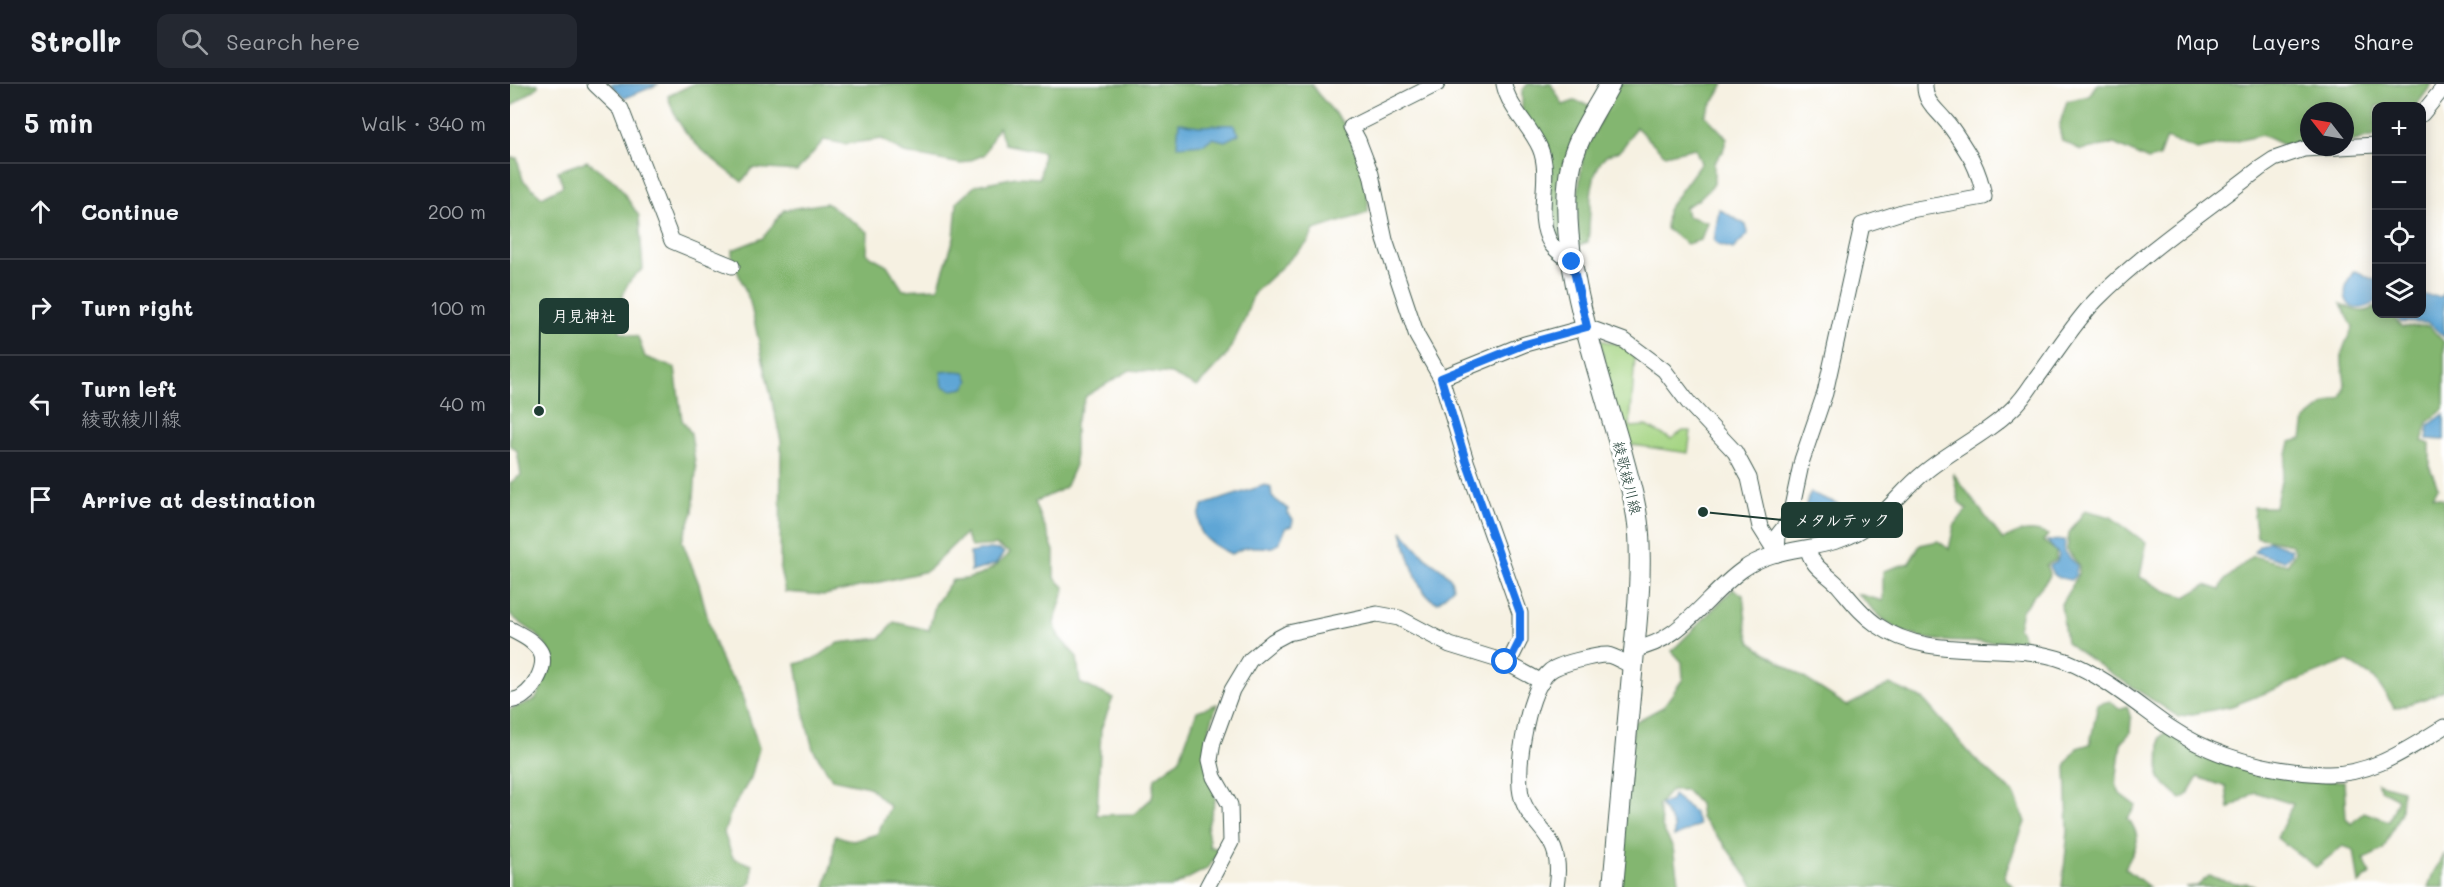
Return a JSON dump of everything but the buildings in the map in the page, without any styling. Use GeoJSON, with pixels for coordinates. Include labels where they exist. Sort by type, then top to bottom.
{"type":"FeatureCollection","features":[{"type":"Feature","properties":{"kind":"main road","name":"綾歌綾川線"},"geometry":{"type":"LineString","coordinates":[[1610,84],[1582,135],[1570,168],[1567,202],[1572,262],[1636,510],[1640,568],[1613,887]]}},
{"type":"Feature","properties":{"kind":"street"},"geometry":{"type":"LineString","coordinates":[[595,84],[621,109],[672,241],[732,266]]}},
{"type":"Feature","properties":{"kind":"street"},"geometry":{"type":"LineString","coordinates":[[1435,84],[1350,127],[1358,140],[1371,174],[1385,240],[1417,336],[1441,378],[1469,470],[1520,613],[1520,640],[1508,664]]}},
{"type":"Feature","properties":{"kind":"street"},"geometry":{"type":"LineString","coordinates":[[1504,84],[1507,95],[1541,149],[1545,177],[1543,223],[1552,245],[1572,262]]}},
{"type":"Feature","properties":{"kind":"street"},"geometry":{"type":"LineString","coordinates":[[1777,554],[1778,535],[1789,521],[1802,460],[1825,393],[1862,225],[1905,211],[1984,197],[1982,183],[1972,161],[1946,121],[1925,96],[1925,84]]}},
{"type":"Feature","properties":{"kind":"street"},"geometry":{"type":"LineString","coordinates":[[2426,108],[2444,87]]}},
{"type":"Feature","properties":{"kind":"street"},"geometry":{"type":"LineString","coordinates":[[1556,887],[1560,867],[1555,849],[1547,833],[1526,807],[1520,789],[1524,730],[1533,701],[1550,671],[1561,665],[1608,655],[1633,657],[1662,640],[1742,570],[1777,554],[1809,549],[1850,538],[1874,522],[1925,472],[2000,420],[2015,406],[2078,321],[2097,300],[2135,266],[2259,169],[2274,159],[2304,149],[2372,145]]}},
{"type":"Feature","properties":{"kind":"street"},"geometry":{"type":"LineString","coordinates":[[1441,378],[1525,344],[1587,327],[1625,341],[1664,370],[1688,402],[1735,452],[1749,478],[1760,527],[1777,554]]}},
{"type":"Feature","properties":{"kind":"street"},"geometry":{"type":"LineString","coordinates":[[1809,549],[1812,561],[1826,576],[1836,583],[1867,617],[1888,632],[1935,648],[2006,649],[2033,652],[2065,660],[2106,682],[2193,741],[2211,750],[2253,764],[2303,772],[2346,773],[2371,768],[2390,760],[2444,727]]}},
{"type":"Feature","properties":{"kind":"street"},"geometry":{"type":"LineString","coordinates":[[1207,887],[1231,842],[1230,805],[1215,777],[1210,760],[1213,742],[1232,690],[1250,660],[1273,640],[1288,633],[1377,614],[1399,618],[1450,645],[1508,664],[1542,682]]}},
{"type":"Feature","properties":{"kind":"street"},"geometry":{"type":"LineString","coordinates":[[510,629],[531,640],[541,652],[543,661],[531,689],[522,698],[510,701]]}},
{"type":"Feature","properties":{"kind":"green space"},"geometry":{"type":"Polygon","coordinates":[[[510,84],[538,84],[538,87],[510,107],[510,84]]]}},
{"type":"Feature","properties":{"kind":"green space"},"geometry":{"type":"Polygon","coordinates":[[[693,84],[1312,84],[1344,124],[1368,178],[1368,213],[1314,230],[1308,242],[1254,293],[1243,323],[1227,355],[1197,387],[1171,374],[1130,370],[1086,396],[1075,424],[1075,465],[1065,488],[1035,502],[1054,551],[1054,577],[1065,588],[1054,623],[1059,637],[1077,657],[1080,683],[1113,698],[1101,729],[1097,815],[1134,814],[1152,798],[1155,778],[1179,760],[1197,711],[1217,704],[1209,730],[1207,764],[1216,797],[1207,829],[1210,847],[1221,849],[1208,868],[1172,887],[825,887],[832,862],[835,835],[853,841],[877,834],[890,807],[869,787],[832,779],[813,749],[796,664],[816,658],[838,643],[881,638],[894,622],[929,630],[935,605],[952,580],[961,580],[984,573],[1010,553],[996,545],[971,547],[965,534],[927,571],[825,595],[785,592],[780,569],[781,441],[750,302],[732,258],[732,250],[763,238],[784,210],[826,203],[868,232],[867,254],[887,265],[903,290],[938,288],[954,238],[957,202],[976,185],[1016,177],[1040,178],[1043,152],[1005,144],[998,127],[984,155],[961,164],[904,153],[882,139],[845,144],[824,140],[797,171],[752,168],[742,182],[697,145],[673,111],[668,96],[693,84]]]}},
{"type":"Feature","properties":{"kind":"green space"},"geometry":{"type":"Polygon","coordinates":[[[1528,84],[1551,84],[1563,105],[1574,101],[1590,105],[1563,248],[1552,235],[1557,228],[1554,216],[1545,215],[1551,171],[1522,110],[1522,90],[1528,84]]]}},
{"type":"Feature","properties":{"kind":"green space"},"geometry":{"type":"Polygon","coordinates":[[[1618,84],[1724,84],[1705,115],[1727,138],[1723,151],[1714,163],[1714,184],[1698,200],[1685,207],[1687,216],[1707,222],[1701,240],[1687,244],[1666,229],[1667,210],[1701,163],[1695,148],[1665,155],[1636,127],[1622,149],[1609,154],[1600,163],[1591,196],[1588,242],[1578,246],[1577,202],[1583,156],[1618,84]]]}},
{"type":"Feature","properties":{"kind":"green space"},"geometry":{"type":"Polygon","coordinates":[[[2432,84],[2419,102],[2372,102],[2372,137],[2354,141],[2354,102],[2300,102],[2300,144],[2283,145],[2262,135],[2197,150],[2166,138],[2159,157],[2148,160],[2114,144],[2081,150],[2062,141],[2059,127],[2067,101],[2089,96],[2096,85],[2432,84]]]}},
{"type":"Feature","properties":{"kind":"green space"},"geometry":{"type":"Polygon","coordinates":[[[510,158],[517,158],[523,180],[542,197],[563,186],[558,171],[587,161],[617,183],[639,216],[643,269],[635,275],[625,289],[621,305],[620,332],[638,337],[645,357],[675,368],[682,420],[691,433],[696,470],[693,512],[682,541],[699,584],[713,639],[725,669],[739,686],[759,748],[751,778],[731,811],[724,833],[733,858],[752,865],[752,882],[745,887],[510,887],[510,709],[535,700],[546,677],[549,653],[540,638],[510,614],[510,483],[521,475],[517,451],[510,445],[510,158]]]}},
{"type":"Feature","properties":{"kind":"green space"},"geometry":{"type":"Polygon","coordinates":[[[2341,304],[2354,310],[2372,309],[2372,318],[2394,318],[2402,327],[2429,326],[2444,342],[2444,409],[2428,422],[2422,441],[2430,444],[2430,468],[2438,487],[2433,496],[2444,499],[2444,690],[2395,708],[2375,679],[2347,661],[2232,706],[2178,717],[2066,642],[2061,604],[2079,574],[2079,565],[2067,550],[2069,533],[2085,510],[2111,517],[2146,543],[2140,577],[2166,591],[2186,597],[2206,585],[2220,590],[2224,581],[2253,556],[2287,565],[2295,552],[2291,544],[2257,537],[2253,507],[2275,507],[2290,442],[2302,439],[2305,420],[2325,404],[2341,398],[2345,386],[2343,351],[2353,327],[2341,304]]]}},
{"type":"Feature","properties":{"kind":"green space"},"geometry":{"type":"Polygon","coordinates":[[[1600,340],[1621,345],[1635,357],[1630,427],[1646,426],[1671,439],[1683,431],[1691,431],[1688,453],[1626,444],[1612,398],[1600,340]]]}},
{"type":"Feature","properties":{"kind":"green space"},"geometry":{"type":"Polygon","coordinates":[[[1953,473],[2003,540],[2020,532],[2036,531],[2048,535],[2043,541],[2056,551],[2056,560],[2046,565],[2050,576],[2022,610],[2018,628],[2025,640],[1963,642],[1917,636],[1891,625],[1858,594],[1883,601],[1883,571],[1909,563],[1920,545],[1938,541],[1949,549],[1954,526],[1967,509],[1959,502],[1953,473]]]}},
{"type":"Feature","properties":{"kind":"green space"},"geometry":{"type":"Polygon","coordinates":[[[1733,589],[1743,595],[1747,630],[1751,643],[1847,706],[1890,684],[1923,699],[1973,757],[2015,795],[2025,822],[2004,877],[2014,887],[1754,887],[1724,844],[1701,818],[1699,804],[1686,790],[1671,790],[1658,805],[1662,827],[1673,848],[1679,887],[1619,887],[1633,723],[1663,707],[1683,679],[1682,662],[1672,651],[1733,589]]]}},
{"type":"Feature","properties":{"kind":"green space"},"geometry":{"type":"Polygon","coordinates":[[[2110,701],[2119,709],[2127,706],[2131,719],[2130,733],[2121,743],[2116,784],[2120,794],[2136,806],[2128,818],[2136,832],[2137,843],[2125,868],[2149,887],[2062,887],[2068,831],[2066,764],[2077,748],[2090,744],[2098,704],[2110,701]]]}},
{"type":"Feature","properties":{"kind":"green space"},"geometry":{"type":"Polygon","coordinates":[[[2165,732],[2242,767],[2295,779],[2344,781],[2346,818],[2351,824],[2364,812],[2389,821],[2398,799],[2381,790],[2377,783],[2402,790],[2401,812],[2383,850],[2364,859],[2370,874],[2359,884],[2354,850],[2343,846],[2316,867],[2277,838],[2293,804],[2255,792],[2229,809],[2226,787],[2198,777],[2188,794],[2181,799],[2159,778],[2160,738],[2165,732]]]}},
{"type":"Feature","properties":{"kind":"green space"},"geometry":{"type":"Polygon","coordinates":[[[2444,855],[2444,887],[2428,887],[2433,873],[2444,855]]]}},
{"type":"Feature","properties":{"kind":"green space"},"geometry":{"type":"Polygon","coordinates":[[[2209,876],[2236,884],[2248,883],[2255,887],[2185,887],[2197,886],[2209,876]]]}},
{"type":"Feature","properties":{"kind":"water"},"geometry":{"type":"Polygon","coordinates":[[[610,84],[659,84],[625,98],[610,84]]]}},
{"type":"Feature","properties":{"kind":"water"},"geometry":{"type":"Polygon","coordinates":[[[1179,122],[1201,126],[1234,125],[1239,134],[1225,141],[1212,138],[1204,144],[1177,146],[1179,122]]]}},
{"type":"Feature","properties":{"kind":"water"},"geometry":{"type":"Polygon","coordinates":[[[1719,209],[1746,225],[1748,234],[1733,249],[1714,241],[1719,209]]]}},
{"type":"Feature","properties":{"kind":"water"},"geometry":{"type":"Polygon","coordinates":[[[2354,271],[2372,279],[2372,304],[2358,308],[2348,303],[2345,297],[2348,280],[2354,271]]]}},
{"type":"Feature","properties":{"kind":"water"},"geometry":{"type":"Polygon","coordinates":[[[2444,292],[2444,337],[2429,323],[2401,322],[2397,318],[2426,318],[2426,295],[2441,297],[2444,292]]]}},
{"type":"Feature","properties":{"kind":"water"},"geometry":{"type":"Polygon","coordinates":[[[941,372],[965,372],[969,381],[964,388],[953,390],[943,386],[941,372]]]}},
{"type":"Feature","properties":{"kind":"water"},"geometry":{"type":"Polygon","coordinates":[[[2444,414],[2444,440],[2427,439],[2429,425],[2444,414]]]}},
{"type":"Feature","properties":{"kind":"water"},"geometry":{"type":"Polygon","coordinates":[[[1265,485],[1271,488],[1272,497],[1288,509],[1288,514],[1293,519],[1292,526],[1285,528],[1278,543],[1270,547],[1245,548],[1231,554],[1209,541],[1200,529],[1199,523],[1203,505],[1265,485]]]}},
{"type":"Feature","properties":{"kind":"water"},"geometry":{"type":"Polygon","coordinates":[[[1811,493],[1841,505],[1855,519],[1820,531],[1809,530],[1805,511],[1811,493]]]}},
{"type":"Feature","properties":{"kind":"water"},"geometry":{"type":"Polygon","coordinates":[[[1402,531],[1425,557],[1451,579],[1453,588],[1438,602],[1431,599],[1419,583],[1402,531]]]}},
{"type":"Feature","properties":{"kind":"water"},"geometry":{"type":"Polygon","coordinates":[[[2065,540],[2064,552],[2077,565],[2076,575],[2071,580],[2057,577],[2049,566],[2057,562],[2059,555],[2047,541],[2065,540]]]}},
{"type":"Feature","properties":{"kind":"water"},"geometry":{"type":"Polygon","coordinates":[[[2269,541],[2291,549],[2291,554],[2284,561],[2254,552],[2259,546],[2269,541]]]}},
{"type":"Feature","properties":{"kind":"water"},"geometry":{"type":"Polygon","coordinates":[[[989,549],[1000,550],[1004,553],[996,564],[971,572],[970,553],[989,549]]]}},
{"type":"Feature","properties":{"kind":"water"},"geometry":{"type":"Polygon","coordinates":[[[1673,795],[1694,812],[1699,825],[1674,837],[1674,826],[1660,804],[1671,801],[1673,795]]]}},
{"type":"Feature","properties":{"kind":"place","name":"月見神社"},"geometry":{"type":"Point","coordinates":[539,411]}},
{"type":"Feature","properties":{"kind":"place","name":"メタルテック"},"geometry":{"type":"Point","coordinates":[1703,512]}},
{"type":"Feature","properties":{"kind":"route"},"geometry":{"type":"LineString","coordinates":[[1505,662],[1508,664],[1520,640],[1520,613],[1466,461],[1441,378],[1525,344],[1587,327],[1572,262]]}}]}
